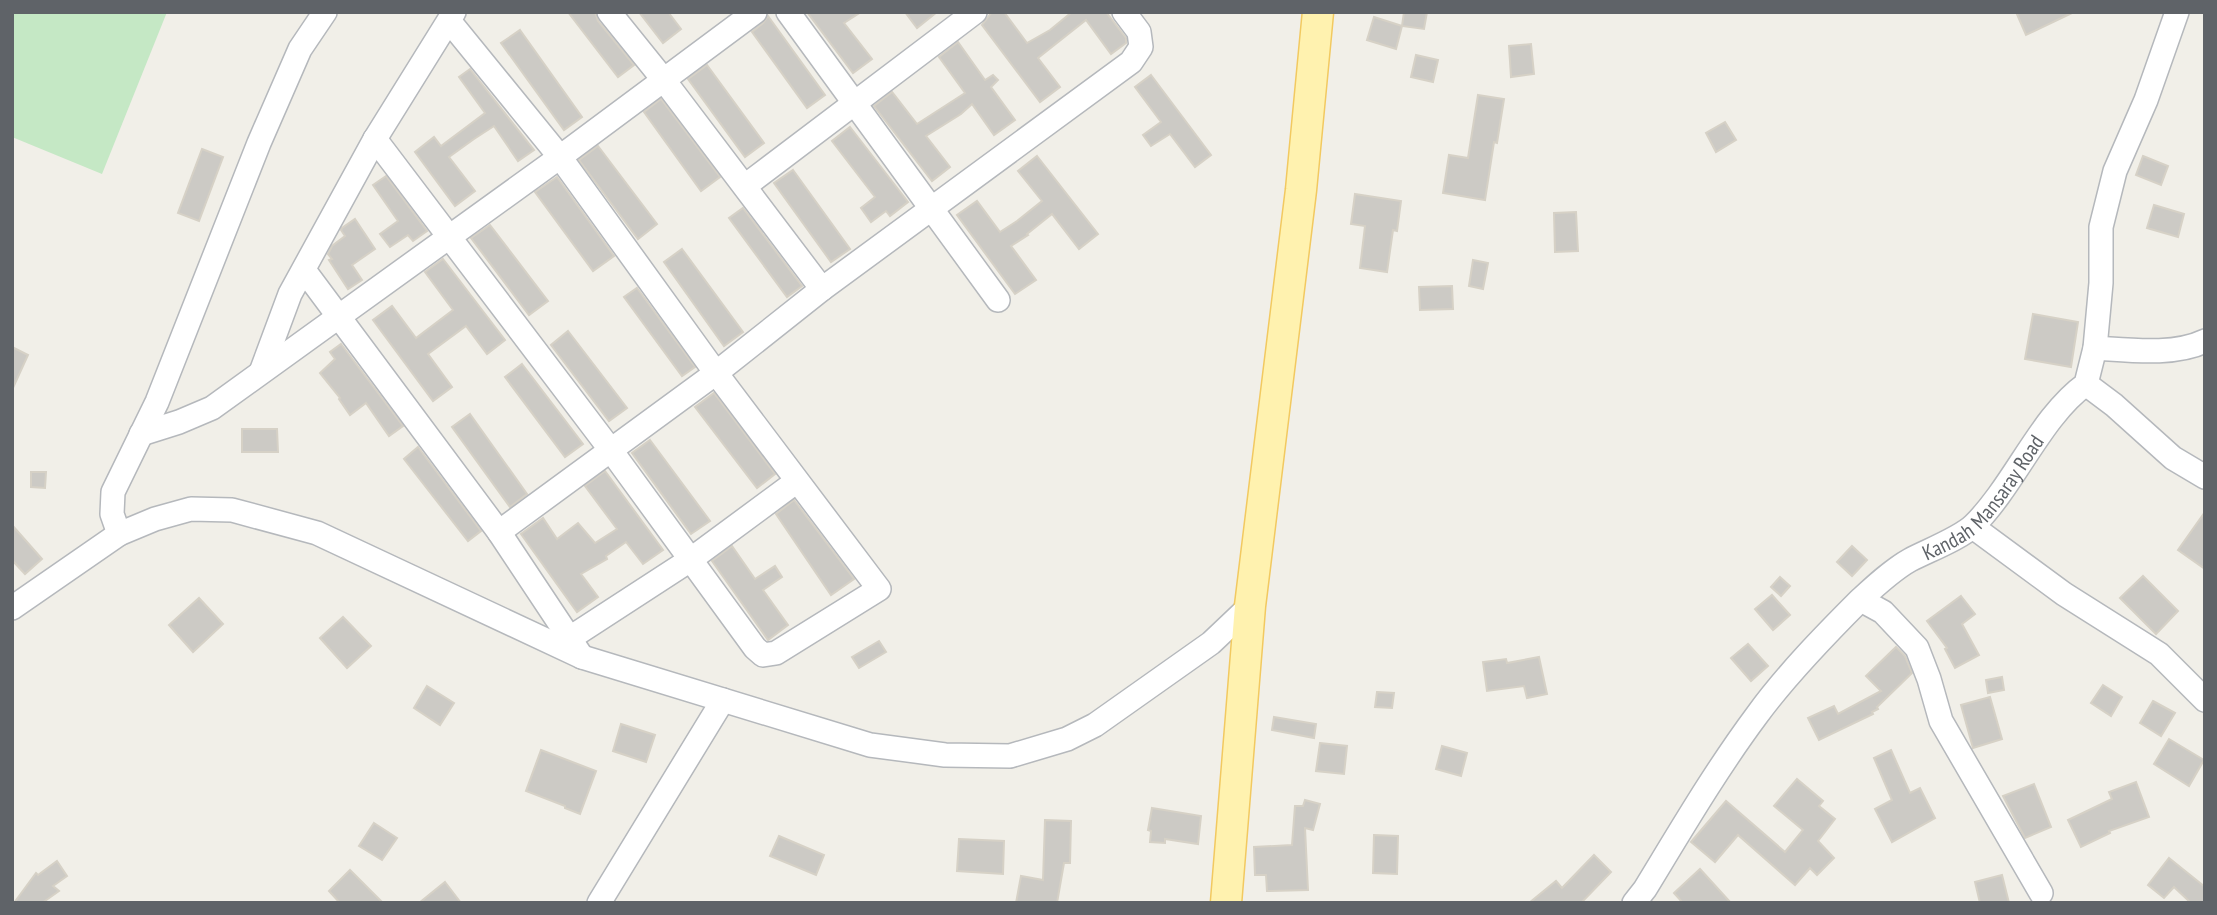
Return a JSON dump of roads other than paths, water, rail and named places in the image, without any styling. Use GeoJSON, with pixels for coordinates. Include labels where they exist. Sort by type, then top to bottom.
{"type":"FeatureCollection","features":[{"type":"Feature","properties":{"kind":"main road"},"geometry":{"type":"LineString","coordinates":[[1226,903],[1250,606],[1301,190],[1318,12]]}},
{"type":"Feature","properties":{"kind":"street"},"geometry":{"type":"LineString","coordinates":[[119,534],[112,514],[113,492],[157,402],[259,143],[300,49],[325,12]]}},
{"type":"Feature","properties":{"kind":"street"},"geometry":{"type":"LineString","coordinates":[[609,12],[822,289]]}},
{"type":"Feature","properties":{"kind":"street"},"geometry":{"type":"LineString","coordinates":[[141,434],[212,408],[560,157],[755,12]]}},
{"type":"Feature","properties":{"kind":"street"},"geometry":{"type":"LineString","coordinates":[[788,12],[998,300]]}},
{"type":"Feature","properties":{"kind":"street"},"geometry":{"type":"LineString","coordinates":[[745,186],[975,12]]}},
{"type":"Feature","properties":{"kind":"street"},"geometry":{"type":"LineString","coordinates":[[499,532],[716,373],[822,289],[1131,62],[1141,47],[1139,32],[1124,12]]}},
{"type":"Feature","properties":{"kind":"street"},"geometry":{"type":"LineString","coordinates":[[2180,16],[2115,171],[2101,228],[2101,283],[2095,348],[2086,384],[2173,458],[2205,477]]}},
{"type":"Feature","properties":{"kind":"street"},"geometry":{"type":"LineString","coordinates":[[261,372],[290,294],[375,139],[452,17],[560,157],[716,373],[879,589],[776,653],[763,655],[755,648],[610,450],[375,139]]}},
{"type":"Feature","properties":{"kind":"street"},"geometry":{"type":"LineString","coordinates":[[304,270],[499,532],[576,648]]}},
{"type":"Feature","properties":{"kind":"street"},"geometry":{"type":"LineString","coordinates":[[2095,348],[2147,351],[2195,346],[2205,341]]}},
{"type":"Feature","properties":{"kind":"street","name":"Kandah Mansaray Road"},"geometry":{"type":"LineString","coordinates":[[1634,903],[1758,713],[1794,670],[1861,600],[1906,562],[1973,527],[2005,489],[2062,406],[2086,384]]}},
{"type":"Feature","properties":{"kind":"street"},"geometry":{"type":"LineString","coordinates":[[576,648],[797,481]]}},
{"type":"Feature","properties":{"kind":"street"},"geometry":{"type":"LineString","coordinates":[[12,608],[119,534],[155,519],[191,509],[232,510],[317,533],[576,648],[723,700],[870,746],[945,755],[1010,756],[1067,740],[1095,725],[1211,643],[1250,606]]}},
{"type":"Feature","properties":{"kind":"street"},"geometry":{"type":"LineString","coordinates":[[1973,527],[2064,594],[2159,654],[2205,700]]}},
{"type":"Feature","properties":{"kind":"street"},"geometry":{"type":"LineString","coordinates":[[1861,600],[1883,612],[1917,648],[1941,721],[2040,893]]}},
{"type":"Feature","properties":{"kind":"street"},"geometry":{"type":"LineString","coordinates":[[599,903],[723,700]]}}]}
